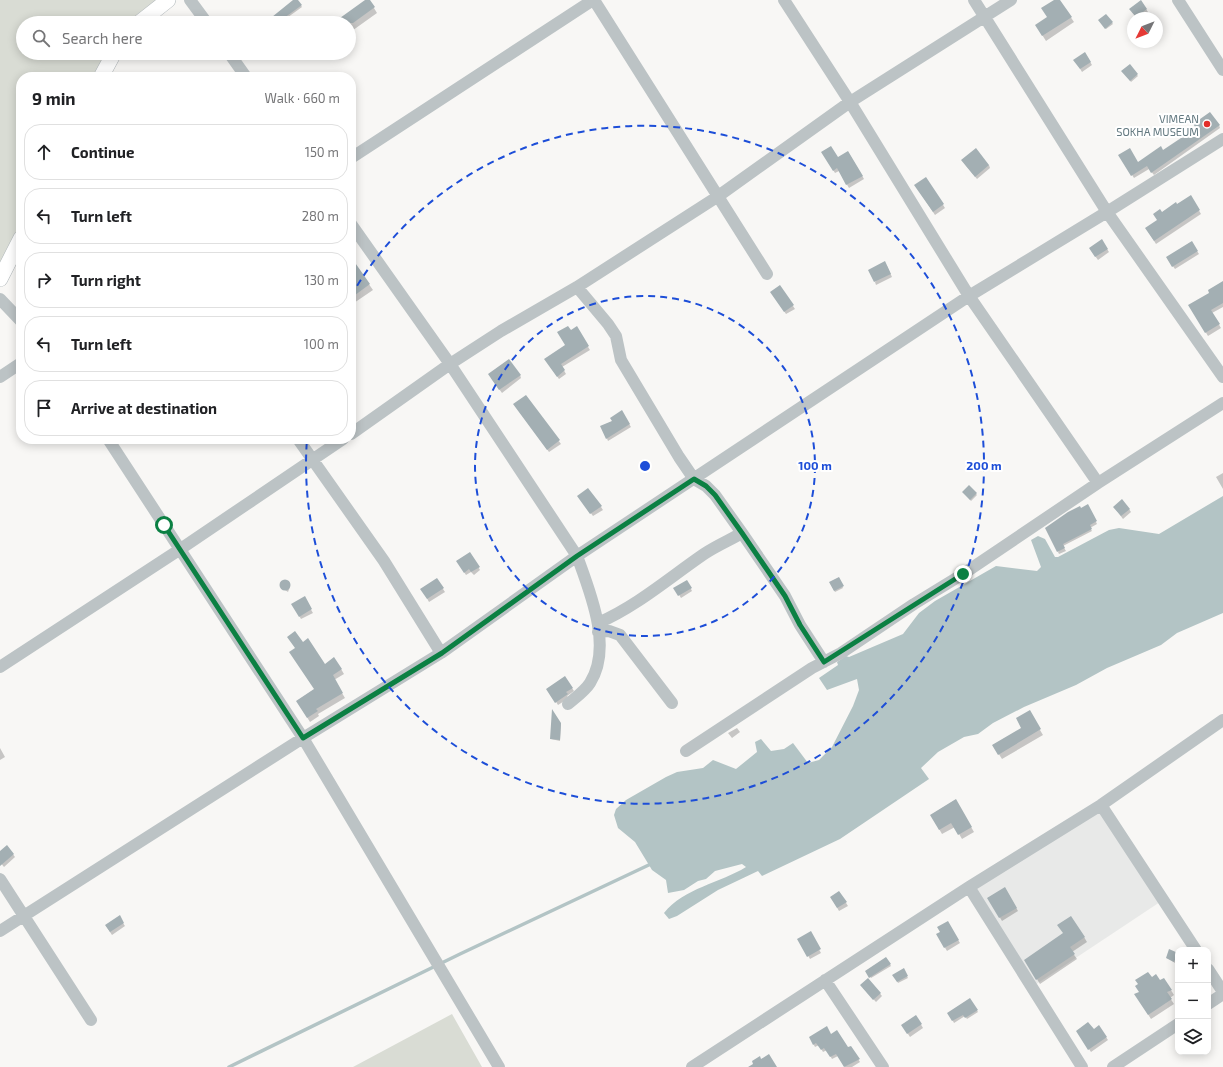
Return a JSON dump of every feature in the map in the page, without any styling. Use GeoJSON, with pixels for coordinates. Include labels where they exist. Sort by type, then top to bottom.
{"type":"FeatureCollection","features":[{"type":"Feature","properties":{"kind":"main road"},"geometry":{"type":"LineString","coordinates":[[148,16],[168,0]]}},
{"type":"Feature","properties":{"kind":"main road"},"geometry":{"type":"LineString","coordinates":[[104,72],[110,60]]}},
{"type":"Feature","properties":{"kind":"main road"},"geometry":{"type":"LineString","coordinates":[[0,279],[16,248]]}},
{"type":"Feature","properties":{"kind":"street"},"geometry":{"type":"LineString","coordinates":[[190,0],[202,16]]}},
{"type":"Feature","properties":{"kind":"street"},"geometry":{"type":"LineString","coordinates":[[356,155],[593,0],[767,274]]}},
{"type":"Feature","properties":{"kind":"street"},"geometry":{"type":"LineString","coordinates":[[784,0],[850,102],[969,296],[1098,483]]}},
{"type":"Feature","properties":{"kind":"street"},"geometry":{"type":"LineString","coordinates":[[974,0],[1107,212],[1223,377]]}},
{"type":"Feature","properties":{"kind":"street"},"geometry":{"type":"LineString","coordinates":[[356,430],[450,364],[501,331],[577,287],[717,197],[850,102],[985,18],[1011,0]]}},
{"type":"Feature","properties":{"kind":"street"},"geometry":{"type":"LineString","coordinates":[[1178,0],[1223,70]]}},
{"type":"Feature","properties":{"kind":"street"},"geometry":{"type":"LineString","coordinates":[[234,60],[242,72]]}},
{"type":"Feature","properties":{"kind":"street"},"geometry":{"type":"LineString","coordinates":[[0,931],[303,738],[442,653],[577,556],[969,296],[1223,139]]}},
{"type":"Feature","properties":{"kind":"street"},"geometry":{"type":"LineString","coordinates":[[356,231],[450,364],[577,556],[590,591],[598,628],[600,658],[590,683],[568,704]]}},
{"type":"Feature","properties":{"kind":"street"},"geometry":{"type":"LineString","coordinates":[[577,287],[608,324],[616,336],[621,360],[678,457],[694,479],[706,486],[715,495],[785,596],[800,625],[824,662]]}},
{"type":"Feature","properties":{"kind":"street"},"geometry":{"type":"LineString","coordinates":[[0,299],[16,316]]}},
{"type":"Feature","properties":{"kind":"street"},"geometry":{"type":"LineString","coordinates":[[0,377],[16,367]]}},
{"type":"Feature","properties":{"kind":"street"},"geometry":{"type":"LineString","coordinates":[[686,751],[963,574],[1098,483],[1223,403]]}},
{"type":"Feature","properties":{"kind":"street"},"geometry":{"type":"LineString","coordinates":[[111,444],[303,738],[499,1067]]}},
{"type":"Feature","properties":{"kind":"street"},"geometry":{"type":"LineString","coordinates":[[301,444],[384,561],[442,653]]}},
{"type":"Feature","properties":{"kind":"street"},"geometry":{"type":"LineString","coordinates":[[0,667],[179,550],[336,444]]}},
{"type":"Feature","properties":{"kind":"street"},"geometry":{"type":"LineString","coordinates":[[598,628],[705,554],[742,533]]}},
{"type":"Feature","properties":{"kind":"street"},"geometry":{"type":"LineString","coordinates":[[598,628],[620,635],[672,703]]}},
{"type":"Feature","properties":{"kind":"street"},"geometry":{"type":"LineString","coordinates":[[692,1067],[969,887],[1102,805],[1223,720]]}},
{"type":"Feature","properties":{"kind":"street"},"geometry":{"type":"LineString","coordinates":[[1102,805],[1194,947]]}},
{"type":"Feature","properties":{"kind":"street"},"geometry":{"type":"LineString","coordinates":[[0,879],[25,916],[62,977],[92,1020]]}},
{"type":"Feature","properties":{"kind":"street"},"geometry":{"type":"LineString","coordinates":[[969,887],[1082,1067]]}},
{"type":"Feature","properties":{"kind":"street"},"geometry":{"type":"LineString","coordinates":[[1211,974],[1223,993],[1211,1002]]}},
{"type":"Feature","properties":{"kind":"street"},"geometry":{"type":"LineString","coordinates":[[825,980],[883,1067]]}},
{"type":"Feature","properties":{"kind":"street"},"geometry":{"type":"LineString","coordinates":[[1113,1067],[1175,1026]]}},
{"type":"Feature","properties":{"kind":"shaded area"},"geometry":{"type":"Polygon","coordinates":[[[0,0],[168,0],[148,16],[16,16],[16,60],[110,60],[104,72],[16,72],[16,248],[0,279],[0,0]]]}},
{"type":"Feature","properties":{"kind":"shaded area"},"geometry":{"type":"Polygon","coordinates":[[[1223,496],[1223,613],[1177,633],[1161,645],[1107,668],[1076,685],[1024,707],[993,723],[978,734],[964,737],[938,752],[921,768],[929,779],[840,839],[762,876],[758,871],[718,890],[677,916],[669,919],[664,913],[672,905],[692,892],[736,873],[746,867],[742,864],[715,871],[706,879],[698,881],[684,890],[668,893],[666,880],[652,870],[635,842],[618,828],[614,815],[616,809],[626,800],[666,777],[677,772],[703,768],[713,760],[736,769],[757,752],[755,742],[761,739],[771,751],[784,749],[793,743],[808,763],[819,760],[832,747],[853,706],[859,690],[857,679],[827,690],[819,678],[838,665],[837,662],[846,656],[849,657],[903,634],[919,613],[935,601],[996,566],[1037,571],[1041,567],[1031,540],[1038,536],[1045,539],[1055,557],[1058,557],[1109,530],[1119,528],[1159,534],[1223,496]]]}},
{"type":"Feature","properties":{"kind":"shaded area"},"geometry":{"type":"Polygon","coordinates":[[[1099,808],[1160,902],[1035,985],[974,888],[1099,808]]]}},
{"type":"Feature","properties":{"kind":"shaded area"},"geometry":{"type":"Polygon","coordinates":[[[452,1014],[482,1067],[353,1067],[452,1014]]]}},
{"type":"Feature","properties":{"kind":"building"},"geometry":{"type":"Polygon","coordinates":[[[293,0],[298,0],[302,5],[287,16],[273,16],[293,0]]]}},
{"type":"Feature","properties":{"kind":"building"},"geometry":{"type":"Polygon","coordinates":[[[365,0],[370,0],[375,7],[356,21],[356,16],[343,16],[365,0]]]}},
{"type":"Feature","properties":{"kind":"building"},"geometry":{"type":"Polygon","coordinates":[[[1054,0],[1060,0],[1072,17],[1042,36],[1035,25],[1047,17],[1041,8],[1054,0]]]}},
{"type":"Feature","properties":{"kind":"building"},"geometry":{"type":"Polygon","coordinates":[[[1141,0],[1147,9],[1143,12],[1132,12],[1129,9],[1141,0]]]}},
{"type":"Feature","properties":{"kind":"building"},"geometry":{"type":"Polygon","coordinates":[[[1106,14],[1113,22],[1105,29],[1098,20],[1106,14]]]}},
{"type":"Feature","properties":{"kind":"building"},"geometry":{"type":"Polygon","coordinates":[[[1085,52],[1091,62],[1080,69],[1073,60],[1085,52]]]}},
{"type":"Feature","properties":{"kind":"building"},"geometry":{"type":"Polygon","coordinates":[[[1130,64],[1138,74],[1130,81],[1121,71],[1130,64]]]}},
{"type":"Feature","properties":{"kind":"building"},"geometry":{"type":"Polygon","coordinates":[[[1210,112],[1220,125],[1151,173],[1147,166],[1131,176],[1118,155],[1130,148],[1138,162],[1161,146],[1163,150],[1196,128],[1193,124],[1210,112]]]}},
{"type":"Feature","properties":{"kind":"building"},"geometry":{"type":"Polygon","coordinates":[[[831,146],[838,157],[848,151],[863,176],[846,185],[837,168],[833,171],[821,152],[831,146]]]}},
{"type":"Feature","properties":{"kind":"building"},"geometry":{"type":"Polygon","coordinates":[[[976,148],[989,165],[975,177],[961,160],[976,148]]]}},
{"type":"Feature","properties":{"kind":"building"},"geometry":{"type":"Polygon","coordinates":[[[926,177],[944,204],[933,212],[914,185],[926,177]]]}},
{"type":"Feature","properties":{"kind":"building"},"geometry":{"type":"Polygon","coordinates":[[[1191,195],[1200,210],[1154,241],[1145,228],[1157,220],[1153,214],[1160,209],[1162,212],[1176,202],[1177,204],[1191,195]]]}},
{"type":"Feature","properties":{"kind":"building"},"geometry":{"type":"Polygon","coordinates":[[[1102,239],[1108,249],[1095,257],[1089,248],[1102,239]]]}},
{"type":"Feature","properties":{"kind":"building"},"geometry":{"type":"Polygon","coordinates":[[[1192,241],[1198,251],[1172,267],[1166,257],[1192,241]]]}},
{"type":"Feature","properties":{"kind":"building"},"geometry":{"type":"Polygon","coordinates":[[[885,261],[891,274],[874,282],[868,270],[885,261]]]}},
{"type":"Feature","properties":{"kind":"building"},"geometry":{"type":"Polygon","coordinates":[[[356,264],[370,284],[356,294],[356,264]]]}},
{"type":"Feature","properties":{"kind":"building"},"geometry":{"type":"Polygon","coordinates":[[[1223,281],[1223,303],[1211,310],[1220,324],[1205,333],[1188,305],[1209,293],[1208,290],[1223,281]]]}},
{"type":"Feature","properties":{"kind":"building"},"geometry":{"type":"Polygon","coordinates":[[[780,285],[794,305],[784,312],[770,292],[780,285]]]}},
{"type":"Feature","properties":{"kind":"building"},"geometry":{"type":"Polygon","coordinates":[[[568,326],[571,330],[577,326],[589,346],[561,364],[565,370],[557,377],[544,359],[565,345],[557,332],[568,326]]]}},
{"type":"Feature","properties":{"kind":"building"},"geometry":{"type":"Polygon","coordinates":[[[509,359],[521,375],[499,390],[488,374],[509,359]]]}},
{"type":"Feature","properties":{"kind":"building"},"geometry":{"type":"Polygon","coordinates":[[[526,395],[560,440],[547,450],[513,404],[526,395]]]}},
{"type":"Feature","properties":{"kind":"building"},"geometry":{"type":"Polygon","coordinates":[[[622,410],[630,424],[606,439],[600,426],[612,421],[610,418],[622,410]]]}},
{"type":"Feature","properties":{"kind":"building"},"geometry":{"type":"Polygon","coordinates":[[[969,485],[977,493],[970,500],[962,492],[969,485]]]}},
{"type":"Feature","properties":{"kind":"building"},"geometry":{"type":"Polygon","coordinates":[[[588,488],[602,506],[590,514],[577,496],[588,488]]]}},
{"type":"Feature","properties":{"kind":"building"},"geometry":{"type":"Polygon","coordinates":[[[1122,499],[1130,509],[1121,516],[1113,507],[1122,499]]]}},
{"type":"Feature","properties":{"kind":"building"},"geometry":{"type":"Polygon","coordinates":[[[1088,504],[1097,521],[1090,525],[1092,529],[1063,544],[1065,548],[1057,552],[1045,528],[1068,512],[1088,504]]]}},
{"type":"Feature","properties":{"kind":"building"},"geometry":{"type":"Polygon","coordinates":[[[470,552],[480,567],[471,572],[469,569],[464,573],[456,561],[470,552]]]}},
{"type":"Feature","properties":{"kind":"building"},"geometry":{"type":"Polygon","coordinates":[[[839,577],[844,586],[834,591],[829,582],[839,577]]]}},
{"type":"Feature","properties":{"kind":"building"},"geometry":{"type":"Polygon","coordinates":[[[437,578],[444,588],[427,599],[420,589],[437,578]]]}},
{"type":"Feature","properties":{"kind":"building"},"geometry":{"type":"Polygon","coordinates":[[[283,580],[287,580],[289,581],[289,589],[283,590],[280,587],[280,583],[283,580]]]}},
{"type":"Feature","properties":{"kind":"building"},"geometry":{"type":"Polygon","coordinates":[[[687,580],[692,588],[678,596],[673,588],[687,580]]]}},
{"type":"Feature","properties":{"kind":"building"},"geometry":{"type":"Polygon","coordinates":[[[305,596],[312,609],[299,617],[291,604],[305,596]]]}},
{"type":"Feature","properties":{"kind":"building"},"geometry":{"type":"Polygon","coordinates":[[[295,631],[303,642],[308,638],[325,664],[334,657],[342,669],[333,675],[343,693],[316,709],[318,711],[307,718],[296,701],[314,689],[289,652],[295,648],[287,637],[295,631]]]}},
{"type":"Feature","properties":{"kind":"building"},"geometry":{"type":"Polygon","coordinates":[[[565,676],[573,688],[566,692],[568,694],[555,703],[546,689],[565,676]]]}},
{"type":"Feature","properties":{"kind":"building"},"geometry":{"type":"Polygon","coordinates":[[[552,709],[561,723],[560,740],[550,739],[552,709]]]}},
{"type":"Feature","properties":{"kind":"building"},"geometry":{"type":"Polygon","coordinates":[[[1030,710],[1041,729],[998,755],[992,745],[1021,728],[1016,718],[1030,710]]]}},
{"type":"Feature","properties":{"kind":"building"},"geometry":{"type":"Polygon","coordinates":[[[956,799],[972,827],[958,835],[951,823],[939,830],[930,815],[956,799]]]}},
{"type":"Feature","properties":{"kind":"building"},"geometry":{"type":"Polygon","coordinates":[[[7,845],[14,854],[0,866],[0,851],[7,845]]]}},
{"type":"Feature","properties":{"kind":"building"},"geometry":{"type":"Polygon","coordinates":[[[1005,887],[1017,908],[999,918],[987,898],[1005,887]]]}},
{"type":"Feature","properties":{"kind":"building"},"geometry":{"type":"Polygon","coordinates":[[[839,891],[847,902],[837,908],[830,897],[839,891]]]}},
{"type":"Feature","properties":{"kind":"building"},"geometry":{"type":"Polygon","coordinates":[[[120,915],[124,923],[110,932],[105,925],[120,915]]]}},
{"type":"Feature","properties":{"kind":"building"},"geometry":{"type":"Polygon","coordinates":[[[1071,916],[1085,937],[1070,947],[1075,954],[1036,980],[1024,960],[1063,933],[1057,925],[1071,916]]]}},
{"type":"Feature","properties":{"kind":"building"},"geometry":{"type":"Polygon","coordinates":[[[948,921],[959,940],[944,948],[936,934],[940,932],[937,927],[948,921]]]}},
{"type":"Feature","properties":{"kind":"building"},"geometry":{"type":"Polygon","coordinates":[[[811,931],[821,949],[807,957],[797,939],[811,931]]]}},
{"type":"Feature","properties":{"kind":"building"},"geometry":{"type":"Polygon","coordinates":[[[1169,949],[1175,952],[1174,962],[1166,958],[1169,949]]]}},
{"type":"Feature","properties":{"kind":"building"},"geometry":{"type":"Polygon","coordinates":[[[886,957],[891,964],[869,978],[865,971],[886,957]]]}},
{"type":"Feature","properties":{"kind":"building"},"geometry":{"type":"Polygon","coordinates":[[[904,968],[908,976],[897,982],[892,975],[904,968]]]}},
{"type":"Feature","properties":{"kind":"building"},"geometry":{"type":"Polygon","coordinates":[[[1148,972],[1152,977],[1156,974],[1160,980],[1164,978],[1172,990],[1167,992],[1172,999],[1148,1015],[1134,994],[1139,992],[1135,986],[1138,984],[1135,980],[1148,972]]]}},
{"type":"Feature","properties":{"kind":"building"},"geometry":{"type":"Polygon","coordinates":[[[868,978],[881,993],[873,1000],[860,985],[868,978]]]}},
{"type":"Feature","properties":{"kind":"building"},"geometry":{"type":"Polygon","coordinates":[[[970,998],[978,1010],[965,1018],[963,1015],[952,1021],[947,1013],[970,998]]]}},
{"type":"Feature","properties":{"kind":"building"},"geometry":{"type":"Polygon","coordinates":[[[916,1015],[922,1024],[907,1034],[901,1025],[916,1015]]]}},
{"type":"Feature","properties":{"kind":"building"},"geometry":{"type":"Polygon","coordinates":[[[1088,1022],[1094,1029],[1099,1025],[1107,1037],[1088,1050],[1076,1031],[1088,1022]]]}},
{"type":"Feature","properties":{"kind":"building"},"geometry":{"type":"Polygon","coordinates":[[[827,1026],[831,1034],[837,1030],[848,1047],[851,1046],[860,1059],[844,1067],[836,1054],[830,1057],[824,1048],[821,1050],[816,1043],[813,1045],[809,1037],[827,1026]]]}},
{"type":"Feature","properties":{"kind":"building"},"geometry":{"type":"Polygon","coordinates":[[[769,1054],[777,1067],[748,1067],[753,1064],[752,1061],[760,1056],[761,1059],[769,1054]]]}},
{"type":"Feature","properties":{"kind":"waterway"},"geometry":{"type":"LineString","coordinates":[[229,1067],[460,954],[653,863]]}},
{"type":"Feature","properties":{"kind":"place","name":"VIMEAN SOKHA MUSEUM"},"geometry":{"type":"Point","coordinates":[1207,124]}},
{"type":"Feature","properties":{"kind":"route"},"geometry":{"type":"LineString","coordinates":[[164,525],[303,738],[442,653],[577,556],[694,479],[706,486],[715,495],[742,533],[785,596],[800,625],[824,662],[963,574]]}}]}
